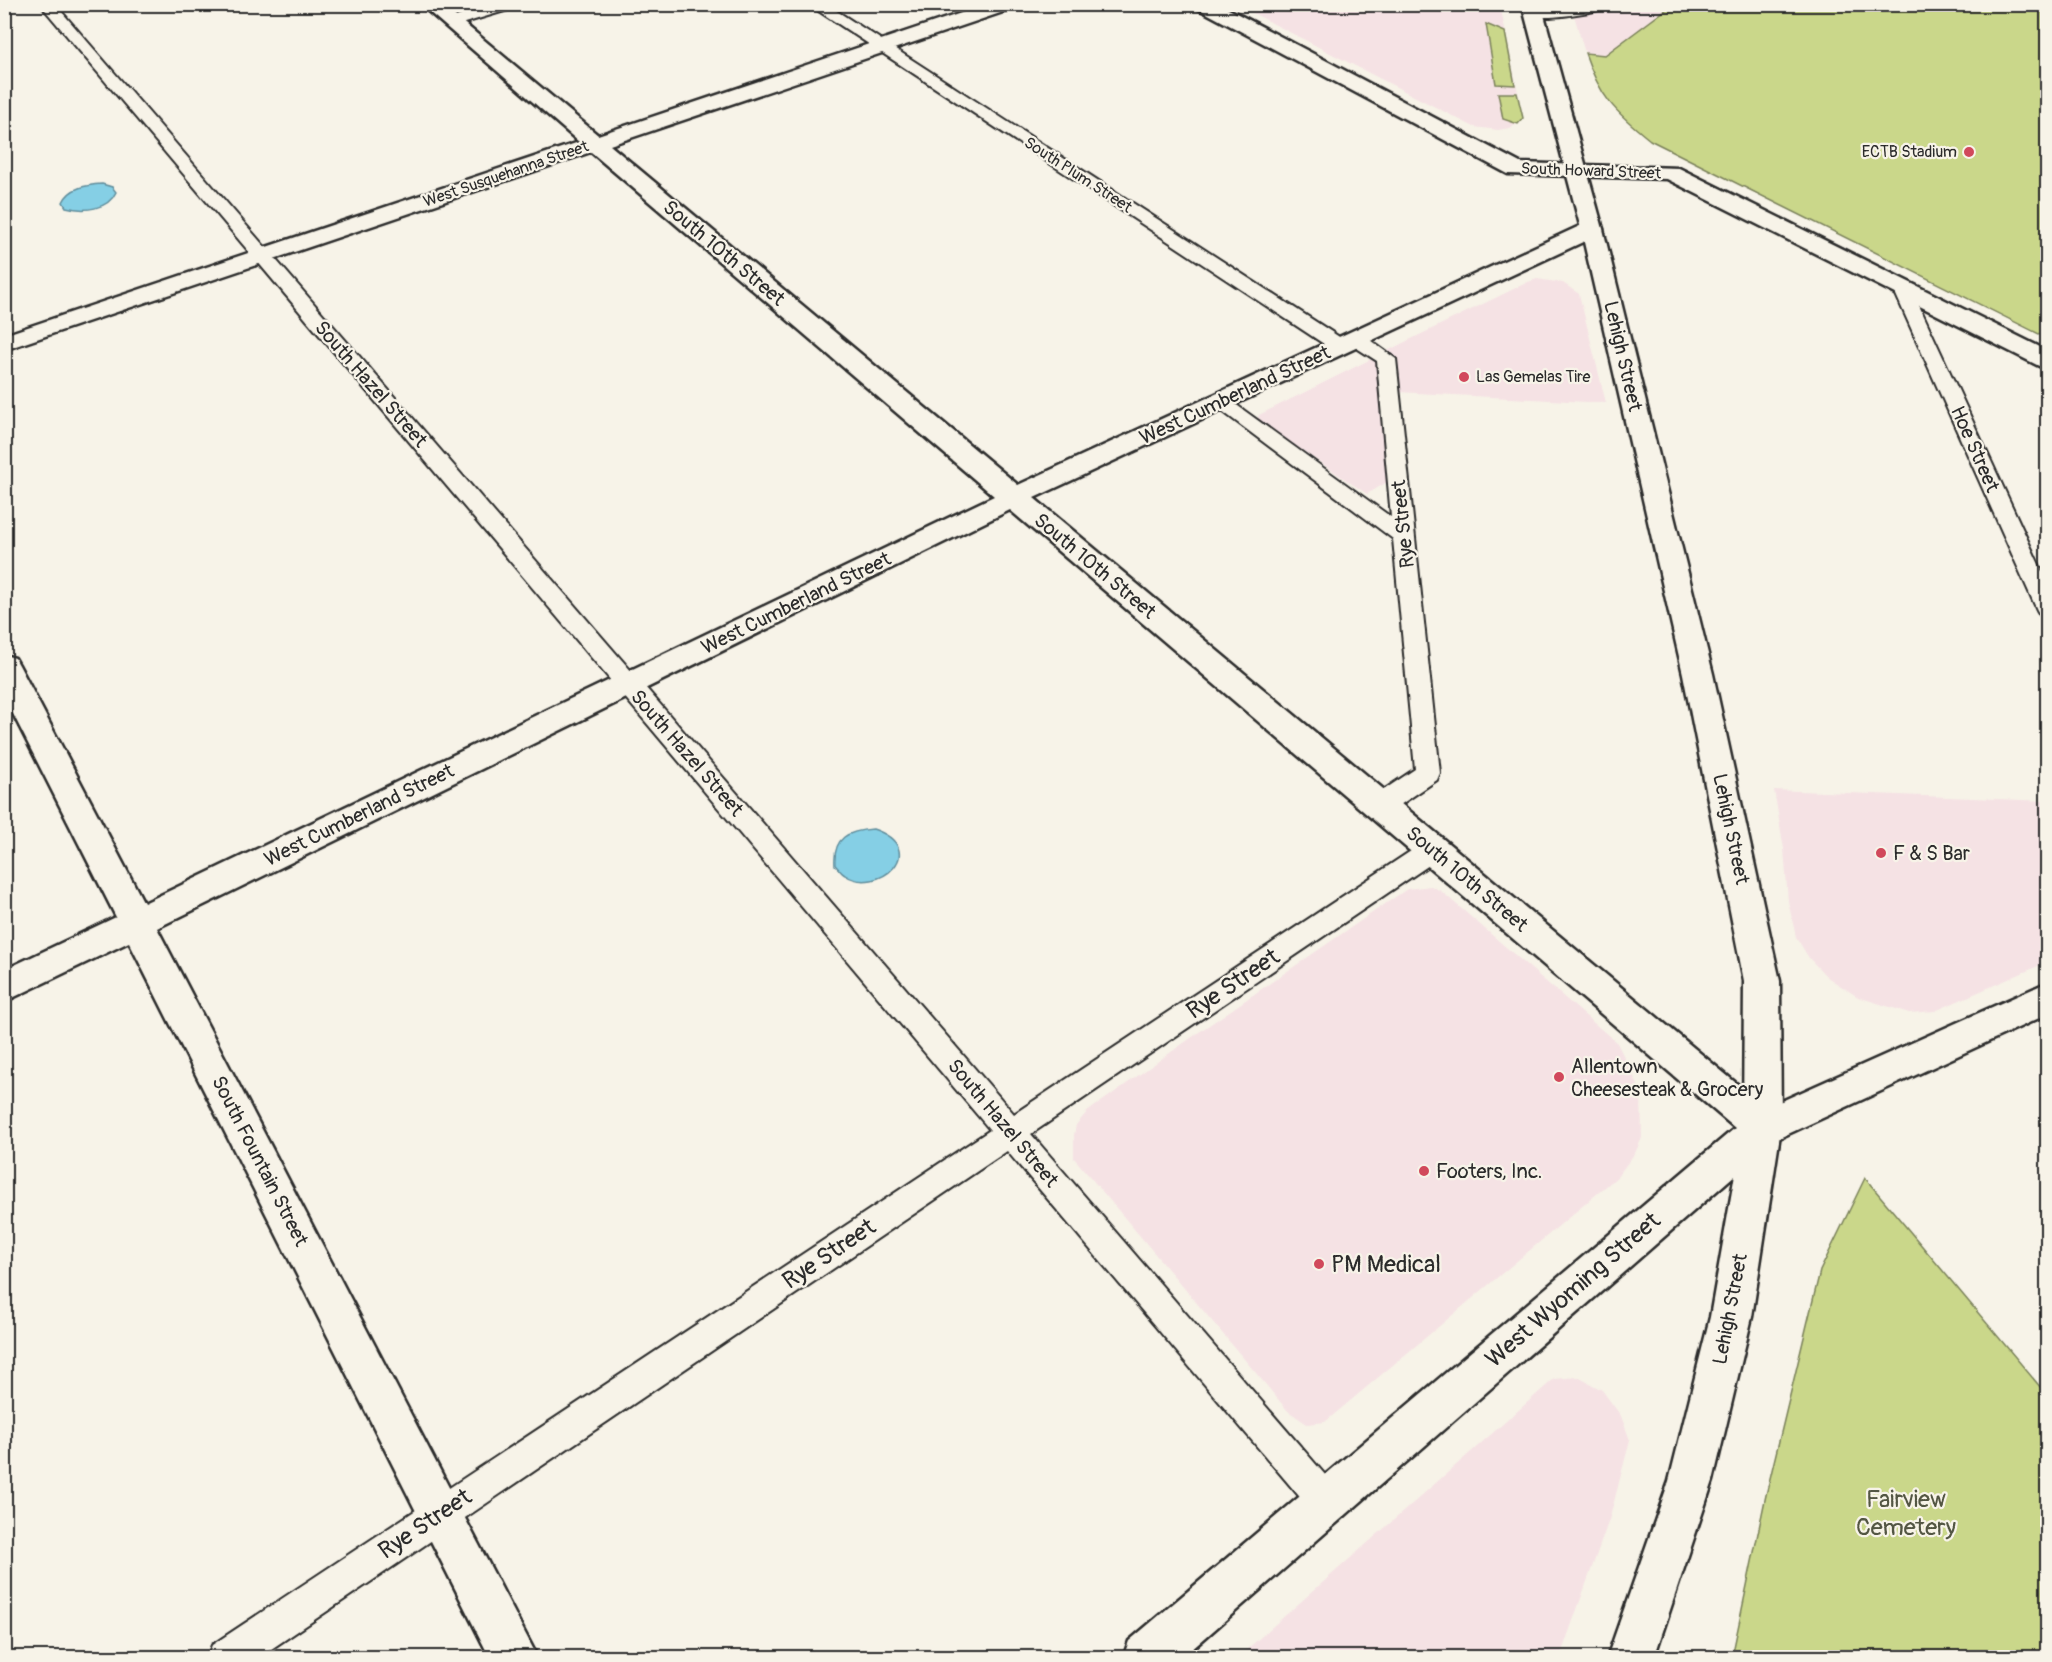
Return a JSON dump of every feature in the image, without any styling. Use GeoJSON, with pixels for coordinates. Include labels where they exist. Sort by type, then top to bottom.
{"type":"FeatureCollection","features":[{"type":"Feature","properties":{"kind":"street","name":"South 10th Street"},"geometry":{"type":"LineString","coordinates":[[429,4],[1762,1128]]}},
{"type":"Feature","properties":{"kind":"street","name":"West Susquehanna Street"},"geometry":{"type":"LineString","coordinates":[[4,344],[1008,4]]}},
{"type":"Feature","properties":{"kind":"street","name":"South Howard Street"},"geometry":{"type":"LineString","coordinates":[[1204,4],[1516,169],[1671,173],[2048,361]]}},
{"type":"Feature","properties":{"kind":"street","name":"Lehigh Street"},"geometry":{"type":"LineString","coordinates":[[1532,8],[1593,229],[1698,674],[1762,981],[1762,1128],[1731,1317],[1691,1481],[1630,1658]]}},
{"type":"Feature","properties":{"kind":"street","name":"West Cumberland Street"},"geometry":{"type":"LineString","coordinates":[[4,987],[1014,497],[1593,229]]}},
{"type":"Feature","properties":{"kind":"street","name":"South Fountain Street"},"geometry":{"type":"LineString","coordinates":[[4,666],[515,1658]]}},
{"type":"Feature","properties":{"kind":"street","name":"West Wyoming Street"},"geometry":{"type":"LineString","coordinates":[[1146,1658],[1762,1128],[2048,998]]}},
{"type":"Feature","properties":{"kind":"lane","name":"South Hazel Street"},"geometry":{"type":"LineString","coordinates":[[47,4],[1327,1503]]}},
{"type":"Feature","properties":{"kind":"lane"},"geometry":{"type":"LineString","coordinates":[[451,23],[513,4]]}},
{"type":"Feature","properties":{"kind":"lane","name":"South Plum Street"},"geometry":{"type":"LineString","coordinates":[[815,4],[1348,343]]}},
{"type":"Feature","properties":{"kind":"lane"},"geometry":{"type":"LineString","coordinates":[[1532,8],[1582,10],[1607,4]]}},
{"type":"Feature","properties":{"kind":"lane","name":"Hoe Street"},"geometry":{"type":"LineString","coordinates":[[1902,288],[2048,610]]}},
{"type":"Feature","properties":{"kind":"lane","name":"Rye Street"},"geometry":{"type":"LineString","coordinates":[[1348,343],[1386,359],[1428,773],[1379,806]]}},
{"type":"Feature","properties":{"kind":"lane"},"geometry":{"type":"LineString","coordinates":[[1220,402],[1405,537]]}},
{"type":"Feature","properties":{"kind":"lane","name":"Rye Street"},"geometry":{"type":"LineString","coordinates":[[225,1658],[1432,850]]}},
{"type":"Feature","properties":{"kind":"shaded area"},"geometry":{"type":"Polygon","coordinates":[[[1237,5],[1500,5],[1523,117],[1521,122],[1510,128],[1498,130],[1474,127],[1237,5]]]}},
{"type":"Feature","properties":{"kind":"shaded area"},"geometry":{"type":"Polygon","coordinates":[[[1571,5],[1672,5],[1605,55],[1585,53],[1571,5]]]}},
{"type":"Feature","properties":{"kind":"shaded area"},"geometry":{"type":"Polygon","coordinates":[[[1537,279],[1563,283],[1579,294],[1606,403],[1379,391],[1389,481],[1367,494],[1257,420],[1259,415],[1537,279]]]}},
{"type":"Feature","properties":{"kind":"shaded area"},"geometry":{"type":"Polygon","coordinates":[[[1774,790],[2047,801],[2047,962],[1935,1011],[1909,1013],[1858,997],[1827,977],[1809,958],[1796,937],[1788,901],[1784,849],[1774,790]]]}},
{"type":"Feature","properties":{"kind":"shaded area"},"geometry":{"type":"Polygon","coordinates":[[[1431,886],[1441,891],[1617,1043],[1641,1091],[1642,1138],[1635,1153],[1617,1177],[1325,1422],[1307,1424],[1288,1411],[1074,1158],[1076,1125],[1087,1112],[1202,1030],[1407,889],[1431,886]]]}},
{"type":"Feature","properties":{"kind":"shaded area"},"geometry":{"type":"Polygon","coordinates":[[[1578,1377],[1602,1390],[1621,1416],[1630,1440],[1610,1517],[1560,1657],[1238,1657],[1554,1379],[1578,1377]]]}},
{"type":"Feature","properties":{"kind":"green space"},"geometry":{"type":"Polygon","coordinates":[[[1672,5],[2047,5],[2047,338],[1650,140],[1627,120],[1610,102],[1596,81],[1585,53],[1605,55],[1672,5]]]}},
{"type":"Feature","properties":{"kind":"green space"},"geometry":{"type":"Polygon","coordinates":[[[1486,24],[1505,32],[1515,85],[1496,84],[1486,24]]]}},
{"type":"Feature","properties":{"kind":"green space"},"geometry":{"type":"Polygon","coordinates":[[[1498,93],[1517,93],[1523,118],[1518,124],[1503,119],[1498,93]]]}},
{"type":"Feature","properties":{"kind":"green space","name":"Fairview Cemetery"},"geometry":{"type":"Polygon","coordinates":[[[1865,1178],[2047,1395],[2047,1657],[1732,1657],[1766,1495],[1820,1271],[1865,1178]]]}},
{"type":"Feature","properties":{"kind":"water"},"geometry":{"type":"Polygon","coordinates":[[[102,184],[112,187],[116,192],[107,203],[101,206],[80,209],[66,207],[63,202],[74,190],[102,184]]]}},
{"type":"Feature","properties":{"kind":"water"},"geometry":{"type":"Polygon","coordinates":[[[873,829],[890,838],[898,848],[899,858],[894,868],[872,880],[858,880],[844,874],[835,865],[835,855],[840,842],[849,834],[873,829]]]}},
{"type":"Feature","properties":{"kind":"place","name":"ECTB Stadium"},"geometry":{"type":"Point","coordinates":[1969,152]}},
{"type":"Feature","properties":{"kind":"place","name":"Las Gemelas Tire"},"geometry":{"type":"Point","coordinates":[1464,377]}},
{"type":"Feature","properties":{"kind":"place","name":"F & S Bar"},"geometry":{"type":"Point","coordinates":[1881,853]}},
{"type":"Feature","properties":{"kind":"place","name":"Allentown Cheesesteak & Grocery"},"geometry":{"type":"Point","coordinates":[1559,1077]}},
{"type":"Feature","properties":{"kind":"place","name":"Footers, Inc."},"geometry":{"type":"Point","coordinates":[1424,1171]}},
{"type":"Feature","properties":{"kind":"place","name":"PM Medical"},"geometry":{"type":"Point","coordinates":[1319,1264]}}]}
